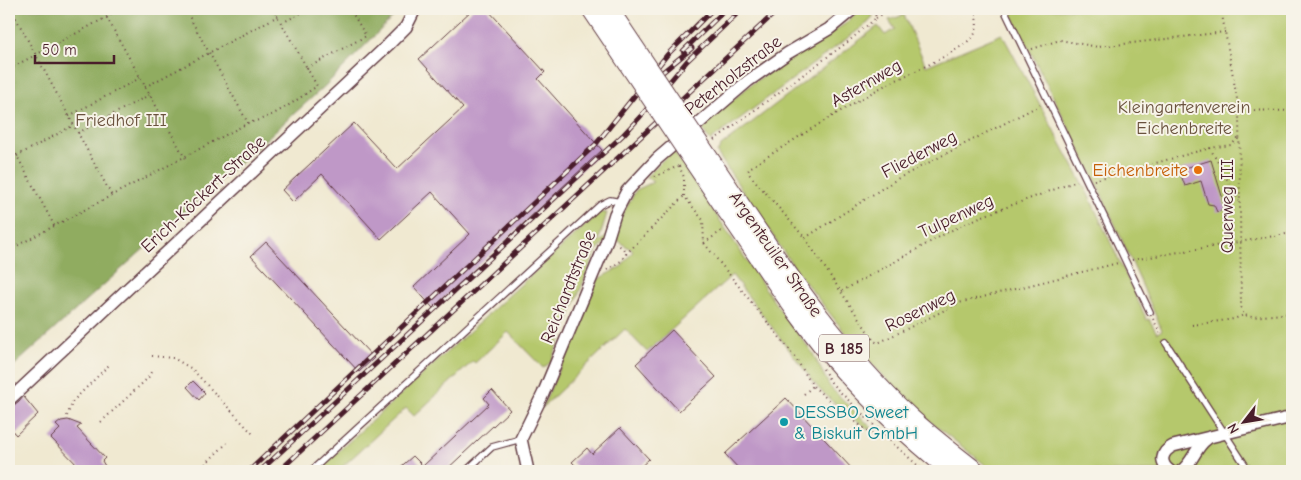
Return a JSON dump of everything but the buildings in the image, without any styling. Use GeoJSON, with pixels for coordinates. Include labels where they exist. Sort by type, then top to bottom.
{"type":"FeatureCollection","features":[{"type":"Feature","properties":{"kind":"main road","name":"Argenteuiler Straße"},"geometry":{"type":"LineString","coordinates":[[591,9],[731,213],[784,294],[843,370],[914,440],[951,471]]}},
{"type":"Feature","properties":{"kind":"main road","name":"Argenteuiler Straße"},"geometry":{"type":"LineString","coordinates":[[609,9],[731,213],[781,265],[843,346],[912,419],[976,471]]}},
{"type":"Feature","properties":{"kind":"street","name":"Erich-Köckert-Straße"},"geometry":{"type":"LineString","coordinates":[[9,400],[388,45],[406,27],[415,9]]}},
{"type":"Feature","properties":{"kind":"street","name":"Peterholzstraße"},"geometry":{"type":"LineString","coordinates":[[684,135],[766,67],[828,29],[853,9]]}},
{"type":"Feature","properties":{"kind":"street","name":"Reichardtstraße"},"geometry":{"type":"LineString","coordinates":[[521,438],[543,394],[606,243],[621,202],[634,183],[684,135]]}},
{"type":"Feature","properties":{"kind":"street"},"geometry":{"type":"LineString","coordinates":[[1170,471],[1163,465],[1162,460],[1167,449],[1292,417]]}},
{"type":"Feature","properties":{"kind":"street"},"geometry":{"type":"LineString","coordinates":[[1181,471],[1188,466],[1202,442],[1211,437]]}},
{"type":"Feature","properties":{"kind":"street"},"geometry":{"type":"LineString","coordinates":[[521,438],[528,471]]}},
{"type":"Feature","properties":{"kind":"lane"},"geometry":{"type":"LineString","coordinates":[[1004,9],[1150,312]]}},
{"type":"Feature","properties":{"kind":"lane"},"geometry":{"type":"LineString","coordinates":[[311,471],[600,205],[610,200],[621,202]]}},
{"type":"Feature","properties":{"kind":"lane"},"geometry":{"type":"LineString","coordinates":[[1166,343],[1249,471]]}},
{"type":"Feature","properties":{"kind":"lane"},"geometry":{"type":"LineString","coordinates":[[466,471],[492,447],[521,438]]}},
{"type":"Feature","properties":{"kind":"path"},"geometry":{"type":"LineString","coordinates":[[11,9],[112,196]]}},
{"type":"Feature","properties":{"kind":"path"},"geometry":{"type":"LineString","coordinates":[[102,9],[185,158]]}},
{"type":"Feature","properties":{"kind":"path"},"geometry":{"type":"LineString","coordinates":[[9,69],[122,9]]}},
{"type":"Feature","properties":{"kind":"path"},"geometry":{"type":"LineString","coordinates":[[185,9],[248,123]]}},
{"type":"Feature","properties":{"kind":"path"},"geometry":{"type":"LineString","coordinates":[[9,250],[248,123],[263,119],[285,108],[317,86],[273,9]]}},
{"type":"Feature","properties":{"kind":"path"},"geometry":{"type":"LineString","coordinates":[[282,23],[308,9]]}},
{"type":"Feature","properties":{"kind":"path"},"geometry":{"type":"LineString","coordinates":[[307,68],[366,36],[350,9]]}},
{"type":"Feature","properties":{"kind":"path"},"geometry":{"type":"LineString","coordinates":[[874,9],[876,18]]}},
{"type":"Feature","properties":{"kind":"path"},"geometry":{"type":"LineString","coordinates":[[709,144],[849,41],[876,18],[892,9]]}},
{"type":"Feature","properties":{"kind":"path","name":"Asternweg"},"geometry":{"type":"LineString","coordinates":[[748,171],[813,128],[881,88],[949,54],[974,35],[977,28],[975,9]]}},
{"type":"Feature","properties":{"kind":"path","name":"Querweg III"},"geometry":{"type":"LineString","coordinates":[[1221,9],[1238,110],[1241,307],[1244,314]]}},
{"type":"Feature","properties":{"kind":"path"},"geometry":{"type":"LineString","coordinates":[[146,87],[278,16]]}},
{"type":"Feature","properties":{"kind":"path"},"geometry":{"type":"LineString","coordinates":[[1026,52],[1060,40],[1098,47],[1225,32]]}},
{"type":"Feature","properties":{"kind":"path"},"geometry":{"type":"LineString","coordinates":[[69,116],[140,78]]}},
{"type":"Feature","properties":{"kind":"path"},"geometry":{"type":"LineString","coordinates":[[78,133],[150,94]]}},
{"type":"Feature","properties":{"kind":"path","name":"Fliederweg"},"geometry":{"type":"LineString","coordinates":[[805,238],[897,178],[1039,106],[1048,98]]}},
{"type":"Feature","properties":{"kind":"path"},"geometry":{"type":"LineString","coordinates":[[1238,110],[1292,111]]}},
{"type":"Feature","properties":{"kind":"path"},"geometry":{"type":"LineString","coordinates":[[17,156],[74,125]]}},
{"type":"Feature","properties":{"kind":"path","name":"Tulpenweg"},"geometry":{"type":"LineString","coordinates":[[841,291],[940,236],[980,217],[1082,180],[1095,180],[1210,148],[1232,145],[1239,138]]}},
{"type":"Feature","properties":{"kind":"path"},"geometry":{"type":"LineString","coordinates":[[9,141],[54,227]]}},
{"type":"Feature","properties":{"kind":"path"},"geometry":{"type":"LineString","coordinates":[[1210,148],[1239,202]]}},
{"type":"Feature","properties":{"kind":"path"},"geometry":{"type":"LineString","coordinates":[[634,183],[650,180],[686,160]]}},
{"type":"Feature","properties":{"kind":"path"},"geometry":{"type":"LineString","coordinates":[[678,166],[684,177],[684,196],[703,220],[702,239],[704,243],[792,354],[813,386],[843,413],[868,431],[888,440],[924,471]]}},
{"type":"Feature","properties":{"kind":"path","name":"Rosenweg"},"geometry":{"type":"LineString","coordinates":[[748,171],[805,238],[874,341],[878,343],[958,303],[1125,261]]}},
{"type":"Feature","properties":{"kind":"path"},"geometry":{"type":"LineString","coordinates":[[594,271],[605,271],[614,267],[684,196]]}},
{"type":"Feature","properties":{"kind":"path"},"geometry":{"type":"LineString","coordinates":[[704,243],[731,213]]}},
{"type":"Feature","properties":{"kind":"path"},"geometry":{"type":"LineString","coordinates":[[1125,261],[1292,233]]}},
{"type":"Feature","properties":{"kind":"path"},"geometry":{"type":"LineString","coordinates":[[606,243],[619,246],[626,254]]}},
{"type":"Feature","properties":{"kind":"path"},"geometry":{"type":"LineString","coordinates":[[1150,312],[1157,331],[1166,343]]}},
{"type":"Feature","properties":{"kind":"path"},"geometry":{"type":"LineString","coordinates":[[1192,325],[1234,319],[1244,314],[1252,317],[1292,313]]}},
{"type":"Feature","properties":{"kind":"path"},"geometry":{"type":"LineString","coordinates":[[152,356],[173,358],[192,369],[253,434]]}},
{"type":"Feature","properties":{"kind":"path"},"geometry":{"type":"LineString","coordinates":[[67,416],[73,401],[109,365]]}},
{"type":"Feature","properties":{"kind":"path"},"geometry":{"type":"LineString","coordinates":[[101,422],[148,378],[152,370]]}},
{"type":"Feature","properties":{"kind":"path"},"geometry":{"type":"LineString","coordinates":[[804,394],[813,386]]}},
{"type":"Feature","properties":{"kind":"path"},"geometry":{"type":"LineString","coordinates":[[198,471],[227,444]]}},
{"type":"Feature","properties":{"kind":"green space","name":"Friedhof III"},"geometry":{"type":"Polygon","coordinates":[[[9,9],[396,9],[394,11],[396,14],[325,86],[9,370],[9,9]]]}},
{"type":"Feature","properties":{"kind":"green space"},"geometry":{"type":"Polygon","coordinates":[[[860,9],[870,9],[873,16],[869,22],[710,141],[701,127],[754,82],[845,24],[860,9]]]}},
{"type":"Feature","properties":{"kind":"green space","name":"Kleingartenverein Eichenbreite"},"geometry":{"type":"Polygon","coordinates":[[[1009,9],[1292,9],[1292,471],[993,471],[922,415],[861,353],[798,273],[717,153],[721,146],[878,26],[885,35],[895,29],[889,20],[904,15],[926,66],[1002,34],[1086,190],[1147,320],[1149,319],[1157,333],[1162,330],[1097,184],[1009,9]]]}},
{"type":"Feature","properties":{"kind":"green space"},"geometry":{"type":"Polygon","coordinates":[[[673,150],[777,306],[812,352],[830,387],[875,431],[873,432],[849,416],[819,389],[732,275],[647,352],[625,329],[542,408],[598,279],[622,266],[633,251],[616,239],[616,233],[596,251],[551,362],[543,368],[508,332],[475,363],[473,361],[414,416],[406,408],[340,469],[342,471],[317,471],[600,212],[607,213],[598,243],[619,226],[620,219],[636,190],[653,182],[646,177],[673,150]]]}},
{"type":"Feature","properties":{"kind":"railway"},"geometry":{"type":"LineString","coordinates":[[249,471],[596,144],[667,55],[713,9]]}},
{"type":"Feature","properties":{"kind":"railway"},"geometry":{"type":"LineString","coordinates":[[683,51],[726,9]]}},
{"type":"Feature","properties":{"kind":"railway"},"geometry":{"type":"LineString","coordinates":[[260,471],[623,135],[687,61],[742,9]]}},
{"type":"Feature","properties":{"kind":"railway"},"geometry":{"type":"LineString","coordinates":[[279,471],[779,9]]}},
{"type":"Feature","properties":{"kind":"railway"},"geometry":{"type":"LineString","coordinates":[[659,75],[692,48]]}},
{"type":"Feature","properties":{"kind":"place","name":"Eichenbreite"},"geometry":{"type":"Point","coordinates":[1198,170]}},
{"type":"Feature","properties":{"kind":"place","name":"DESSBO Sweet & Biskuit GmbH"},"geometry":{"type":"Point","coordinates":[784,422]}}]}
